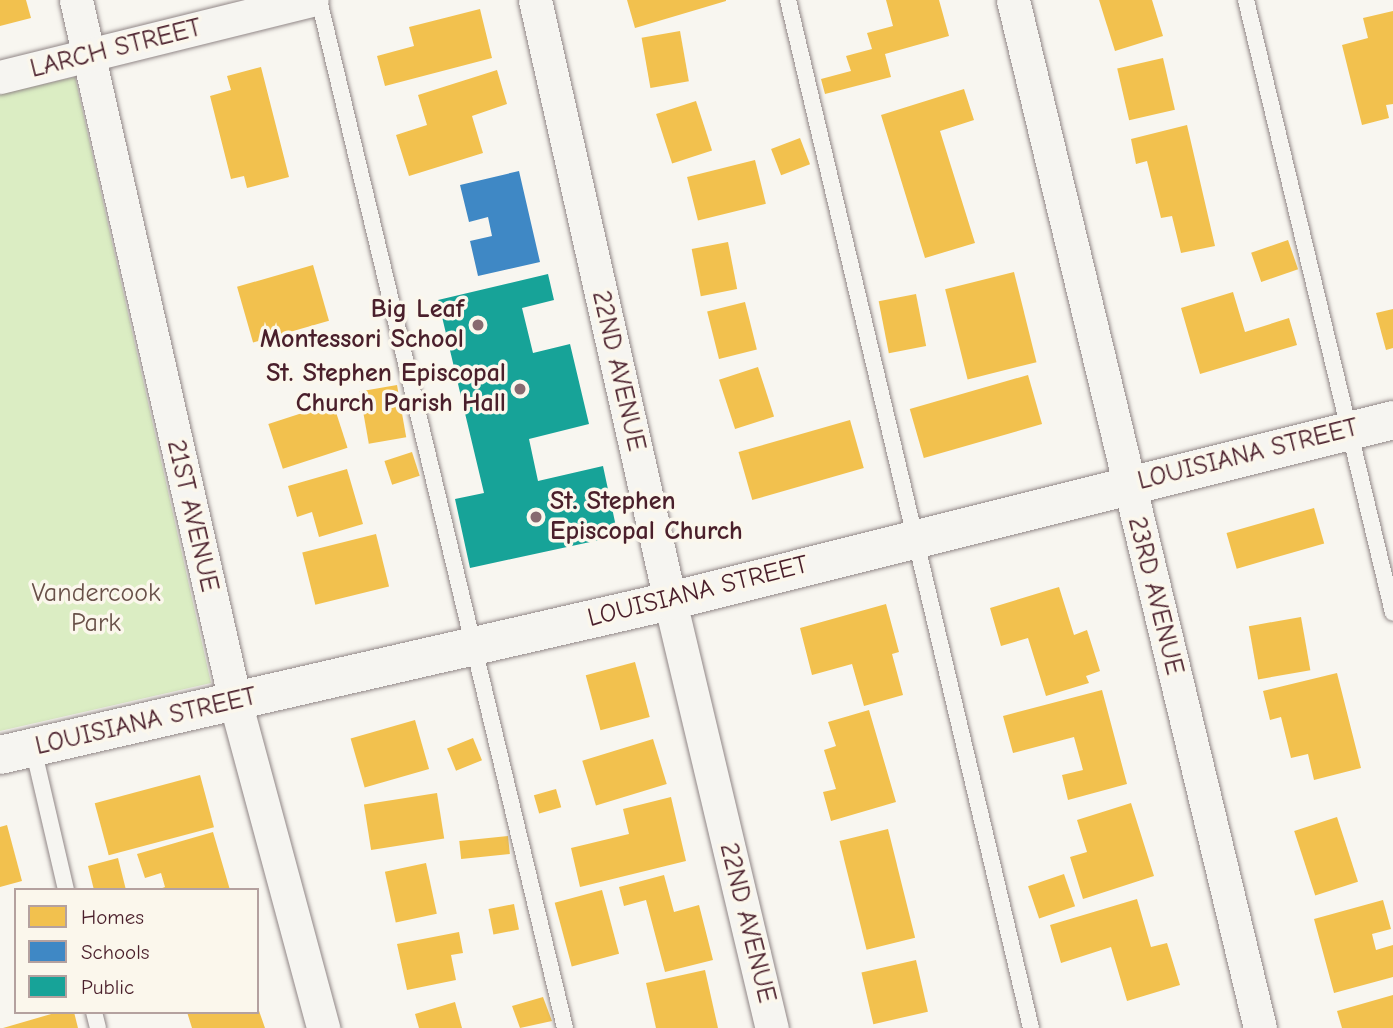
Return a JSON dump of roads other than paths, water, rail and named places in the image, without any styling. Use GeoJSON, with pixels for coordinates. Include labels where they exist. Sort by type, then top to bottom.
{"type":"FeatureCollection","features":[{"type":"Feature","properties":{"kind":"street","name":"21ST AVENUE"},"geometry":{"type":"LineString","coordinates":[[76,0],[235,701],[323,1028]]}},
{"type":"Feature","properties":{"kind":"street","name":"LARCH STREET"},"geometry":{"type":"LineString","coordinates":[[0,77],[313,0]]}},
{"type":"Feature","properties":{"kind":"street","name":"22ND AVENUE"},"geometry":{"type":"LineString","coordinates":[[535,0],[670,601],[772,1028]]}},
{"type":"Feature","properties":{"kind":"street","name":"23RD AVENUE"},"geometry":{"type":"LineString","coordinates":[[1013,0],[1260,1028]]}},
{"type":"Feature","properties":{"kind":"street","name":"LOUISIANA STREET"},"geometry":{"type":"LineString","coordinates":[[16,752],[670,601],[1393,420]]}},
{"type":"Feature","properties":{"kind":"lane"},"geometry":{"type":"LineString","coordinates":[[319,0],[565,1028]]}},
{"type":"Feature","properties":{"kind":"lane"},"geometry":{"type":"LineString","coordinates":[[788,0],[913,539],[1031,1028]]}},
{"type":"Feature","properties":{"kind":"lane"},"geometry":{"type":"LineString","coordinates":[[1246,0],[1393,613]]}},
{"type":"Feature","properties":{"kind":"lane"},"geometry":{"type":"LineString","coordinates":[[16,752],[65,888]]}},
{"type":"Feature","properties":{"kind":"place","name":"Big Leaf Montessori School"},"geometry":{"type":"Point","coordinates":[478,325]}},
{"type":"Feature","properties":{"kind":"place","name":"St. Stephen Episcopal Church Parish Hall"},"geometry":{"type":"Point","coordinates":[520,389]}},
{"type":"Feature","properties":{"kind":"place","name":"St. Stephen Episcopal Church"},"geometry":{"type":"Point","coordinates":[536,517]}},
{"type":"Feature","properties":{"kind":"park label","name":"Vandercook Park"},"geometry":{"type":"Point","coordinates":[96,609]}}]}
